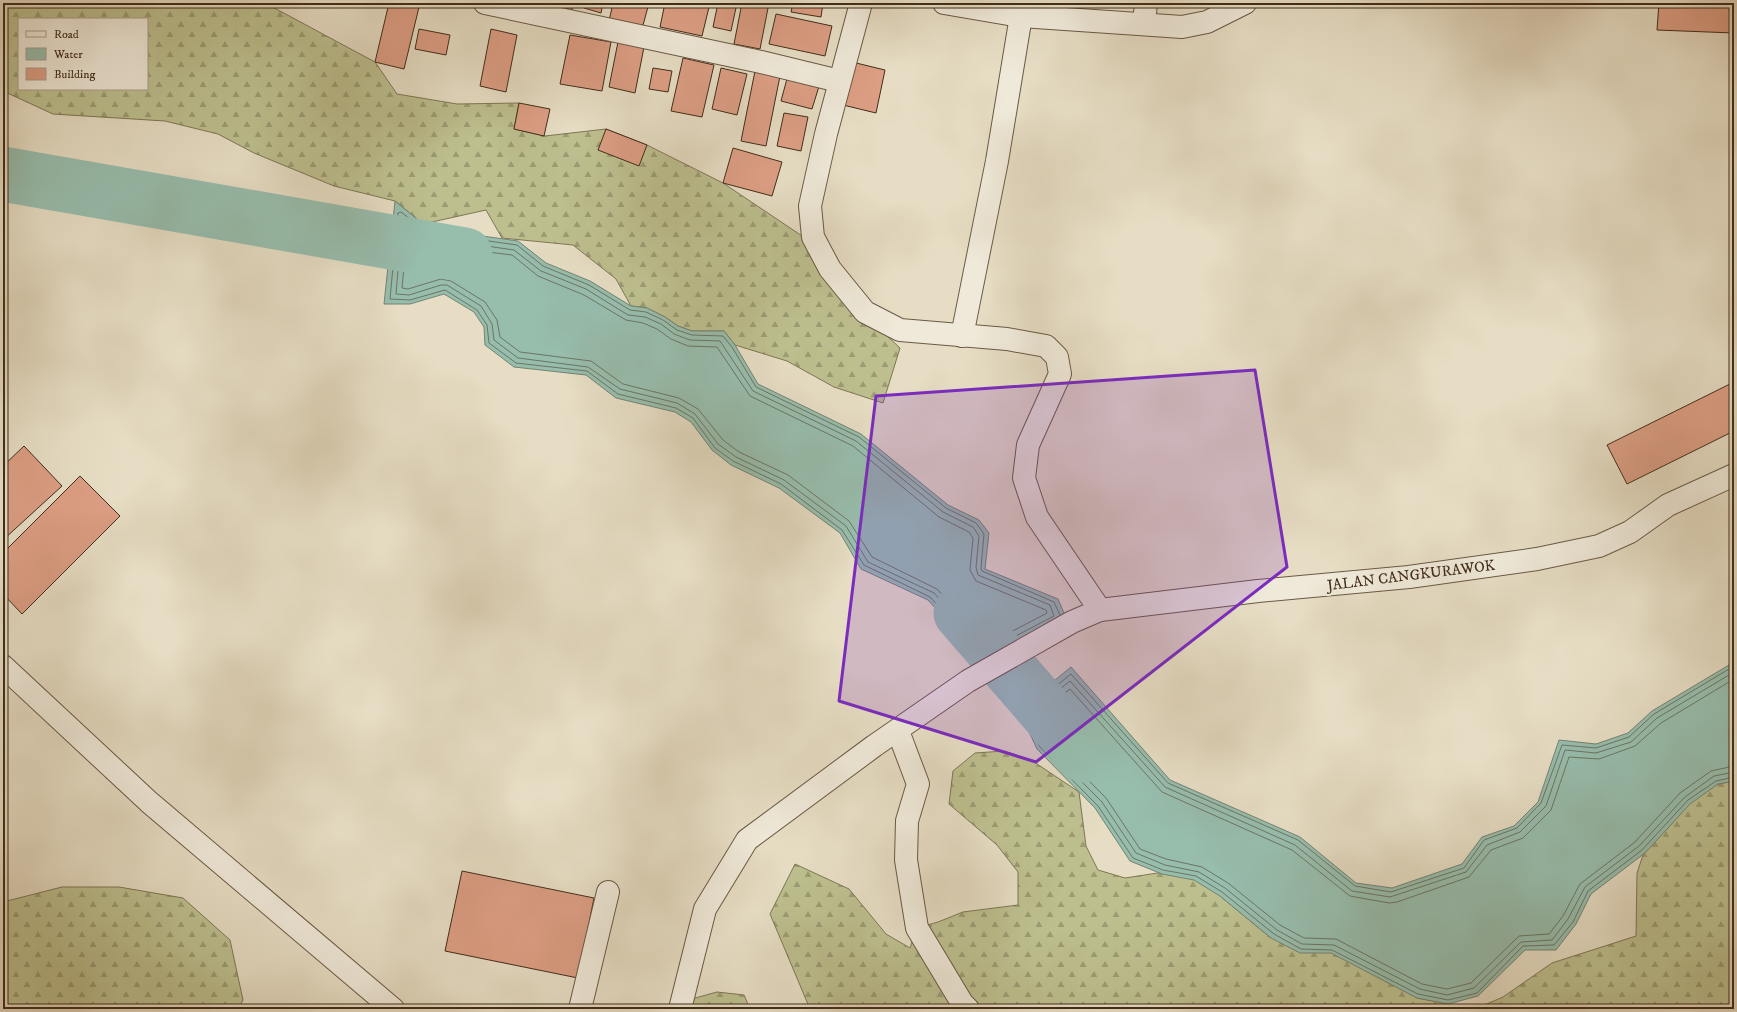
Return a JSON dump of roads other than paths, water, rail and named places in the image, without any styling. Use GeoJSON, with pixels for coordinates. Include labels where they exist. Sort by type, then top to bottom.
{"type":"FeatureCollection","features":[{"type":"Feature","properties":{"kind":"street"},"geometry":{"type":"LineString","coordinates":[[485,3],[761,62],[839,81]]}},
{"type":"Feature","properties":{"kind":"street"},"geometry":{"type":"LineString","coordinates":[[861,3],[839,81],[810,206],[813,237],[830,270],[865,312],[900,330],[1007,339],[1046,346],[1057,357],[1060,374],[1028,445],[1024,478],[1037,517],[1100,610]]}},
{"type":"Feature","properties":{"kind":"street"},"geometry":{"type":"LineString","coordinates":[[944,3],[1024,9],[1145,14],[1182,27],[1207,22],[1245,3]]}},
{"type":"Feature","properties":{"kind":"street"},"geometry":{"type":"LineString","coordinates":[[962,336],[997,161],[1024,9]]}},
{"type":"Feature","properties":{"kind":"street","name":"JALAN CANGKURAWOK"},"geometry":{"type":"LineString","coordinates":[[898,731],[968,682],[1072,622],[1100,610],[1258,591],[1409,577],[1537,559],[1605,543],[1630,532],[1668,505],[1734,475]]}},
{"type":"Feature","properties":{"kind":"street"},"geometry":{"type":"LineString","coordinates":[[3,666],[149,802],[394,1009]]}},
{"type":"Feature","properties":{"kind":"street"},"geometry":{"type":"LineString","coordinates":[[680,1009],[704,909],[747,840],[874,746],[898,731],[918,784],[907,821],[906,860],[917,928],[962,1002],[968,1009]]}},
{"type":"Feature","properties":{"kind":"street"},"geometry":{"type":"LineString","coordinates":[[580,1009],[608,892]]}},
{"type":"Feature","properties":{"kind":"water"},"geometry":{"type":"Polygon","coordinates":[[[395,201],[423,224],[439,228],[454,227],[468,234],[518,241],[546,263],[590,281],[631,306],[647,308],[665,317],[678,326],[692,331],[724,331],[735,345],[758,384],[861,434],[948,505],[979,520],[989,533],[985,569],[1058,599],[1067,620],[986,663],[928,600],[861,569],[840,533],[779,488],[731,465],[712,450],[691,422],[675,412],[616,398],[586,375],[514,367],[485,345],[484,327],[474,312],[444,294],[410,304],[384,304],[395,201]]]}},
{"type":"Feature","properties":{"kind":"water"},"geometry":{"type":"Polygon","coordinates":[[[1734,662],[1734,781],[1718,784],[1690,804],[1645,853],[1591,894],[1576,924],[1556,950],[1525,950],[1478,996],[1448,1004],[1417,998],[1331,953],[1300,953],[1271,938],[1220,896],[1194,880],[1162,874],[1130,861],[1095,808],[1037,749],[1019,710],[1071,667],[1170,780],[1300,837],[1356,883],[1392,888],[1462,864],[1482,837],[1514,826],[1538,802],[1559,740],[1596,744],[1628,733],[1652,711],[1734,662]]]}},
{"type":"Feature","properties":{"kind":"waterway"},"geometry":{"type":"LineString","coordinates":[[3,174],[465,255]]}},
{"type":"Feature","properties":{"kind":"waterway"},"geometry":{"type":"LineString","coordinates":[[961,613],[1084,755]]}}]}
